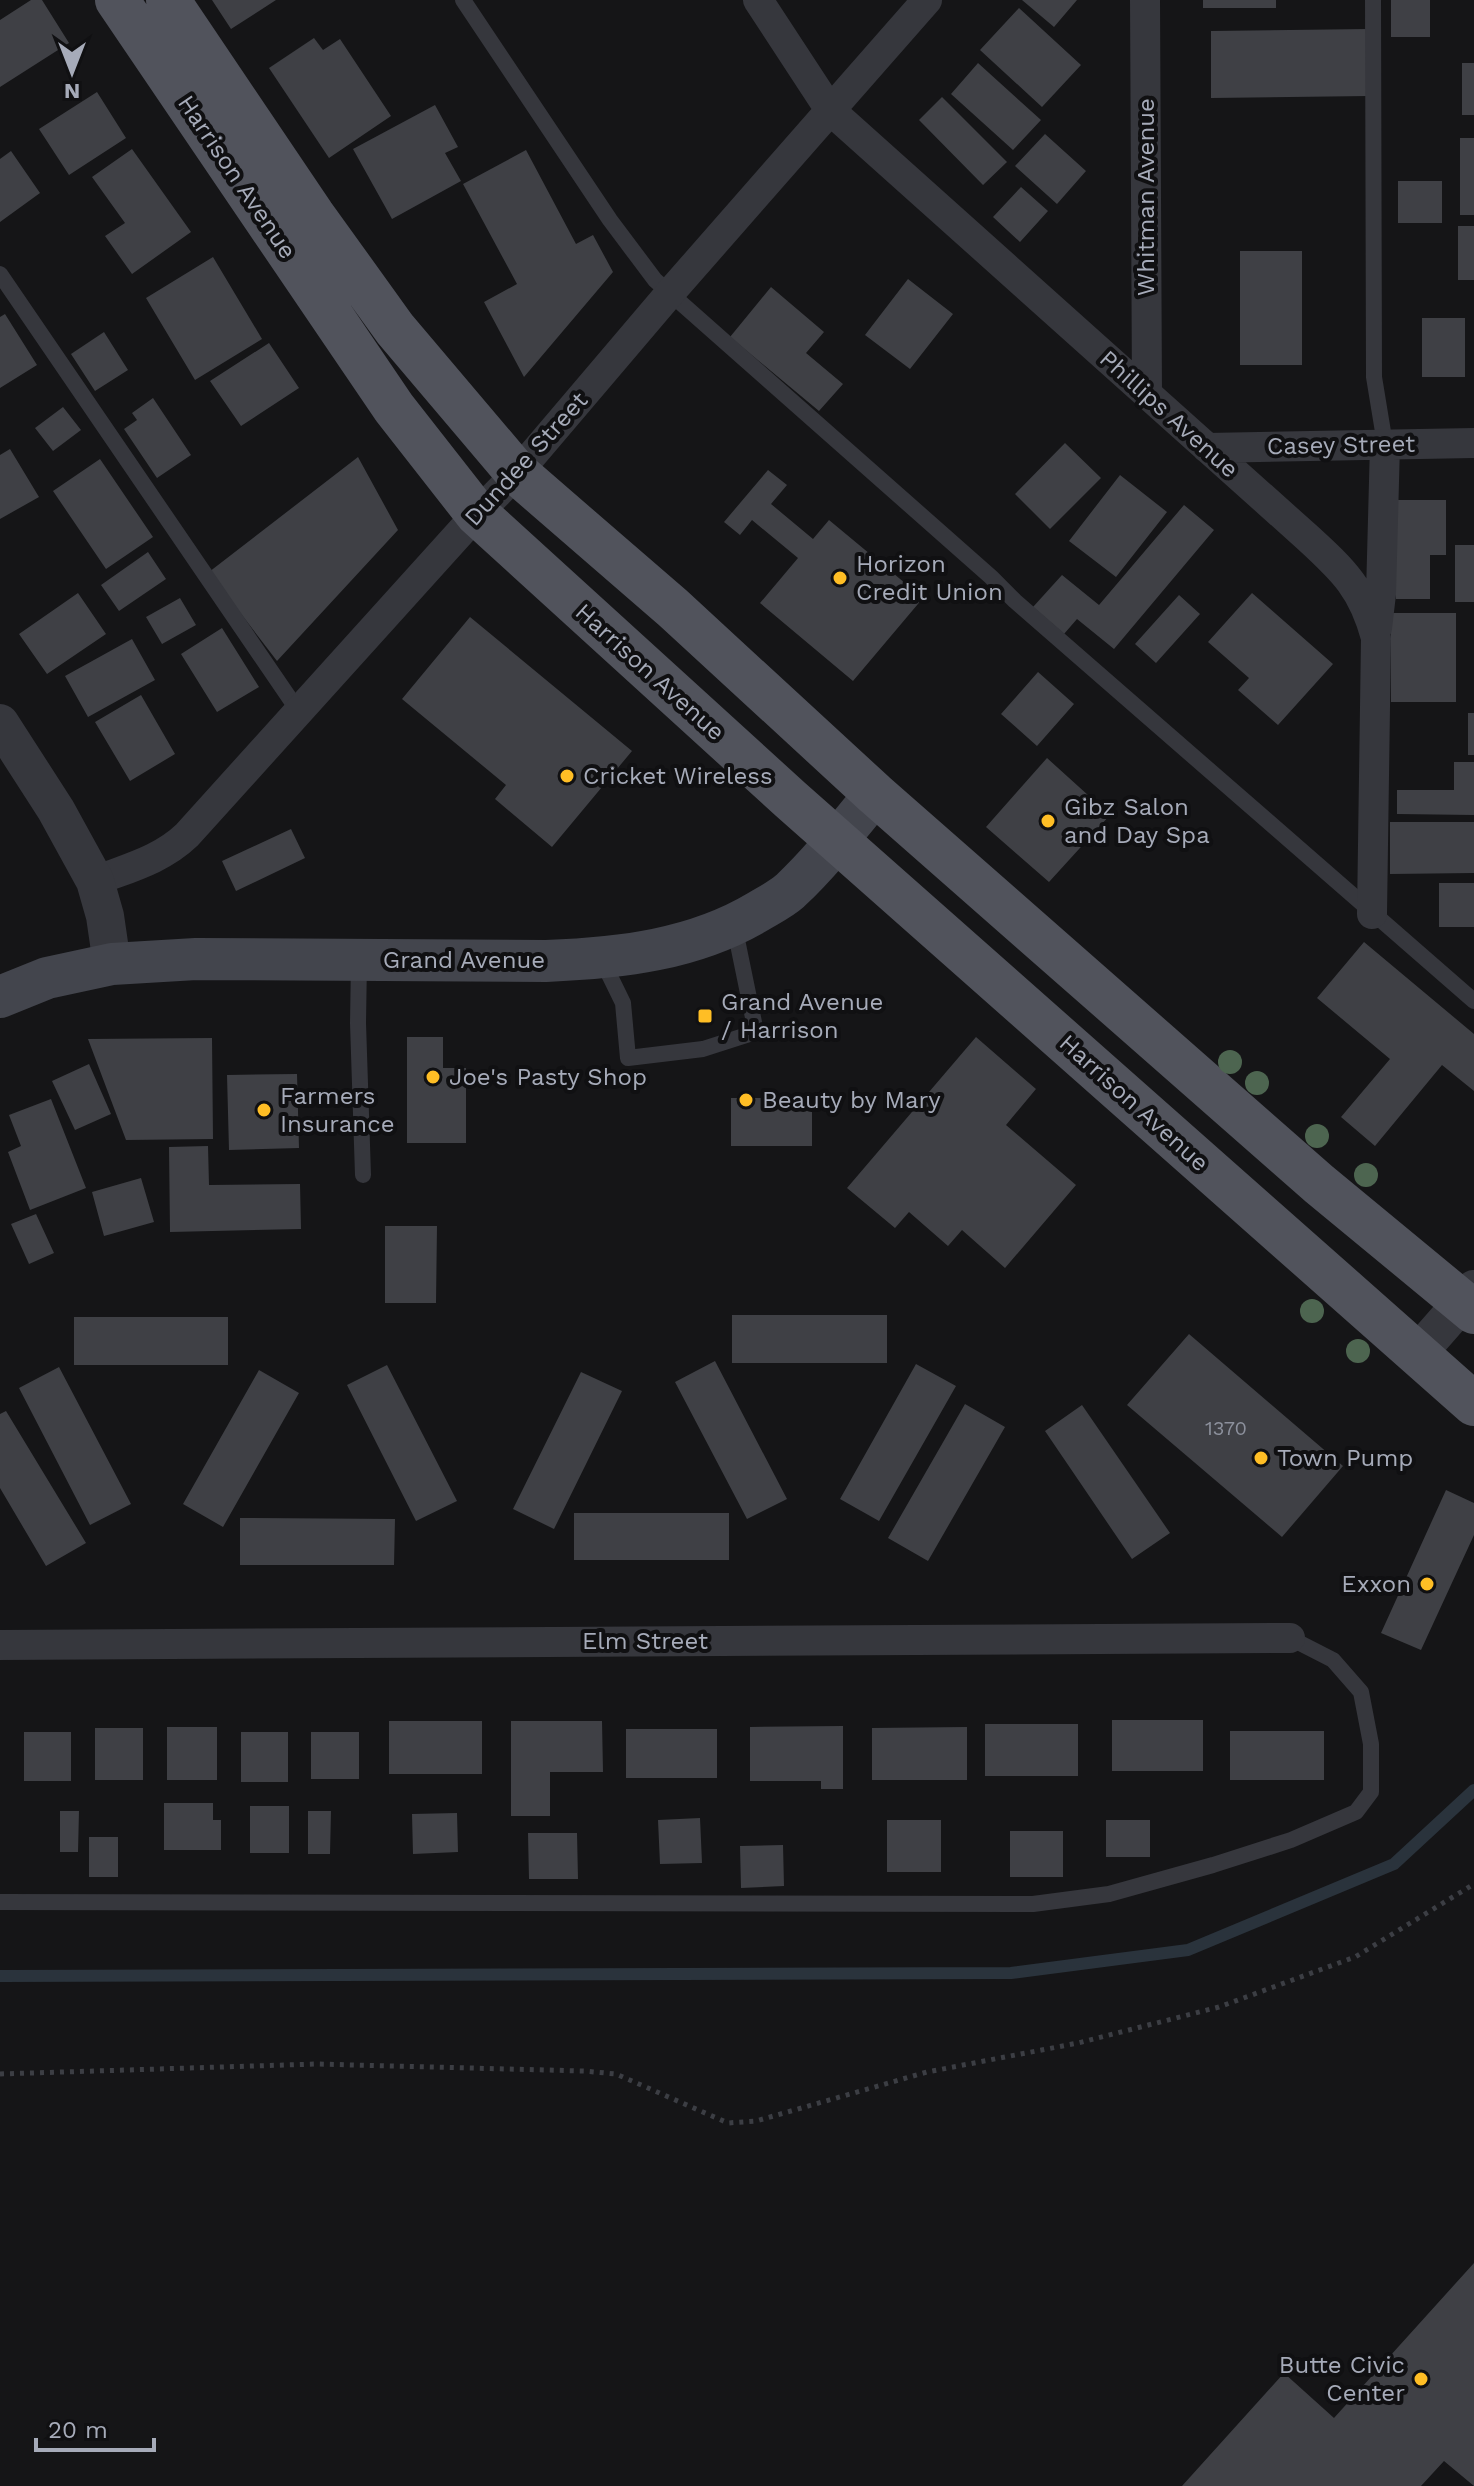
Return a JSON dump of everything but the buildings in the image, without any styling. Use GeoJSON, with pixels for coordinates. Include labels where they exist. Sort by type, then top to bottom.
{"type":"FeatureCollection","features":[{"type":"Feature","properties":{"kind":"main road","name":"Harrison Avenue"},"geometry":{"type":"LineString","coordinates":[[117,0],[394,408],[477,514],[837,840],[1474,1404]]}},
{"type":"Feature","properties":{"kind":"main road","name":"Harrison Avenue"},"geometry":{"type":"LineString","coordinates":[[168,0],[313,215],[395,329],[517,473],[673,608],[875,794],[1319,1184],[1470,1301]]}},
{"type":"Feature","properties":{"kind":"main road","name":"Grand Avenue"},"geometry":{"type":"LineString","coordinates":[[0,997],[47,978],[112,964],[196,959],[546,961],[602,959],[674,946],[734,925],[788,893],[875,794]]}},
{"type":"Feature","properties":{"kind":"street","name":"Phillips Avenue"},"geometry":{"type":"LineString","coordinates":[[758,0],[830,110],[1342,569],[1355,586],[1369,610],[1376,638],[1372,914]]}},
{"type":"Feature","properties":{"kind":"street","name":"Dundee Street"},"geometry":{"type":"LineString","coordinates":[[95,881],[171,850],[517,473],[830,110],[902,14],[927,0]]}},
{"type":"Feature","properties":{"kind":"street","name":"Whitman Avenue"},"geometry":{"type":"LineString","coordinates":[[1145,0],[1147,394]]}},
{"type":"Feature","properties":{"kind":"street","name":"Casey Street"},"geometry":{"type":"LineString","coordinates":[[1207,448],[1474,443]]}},
{"type":"Feature","properties":{"kind":"street"},"geometry":{"type":"LineString","coordinates":[[1376,638],[1381,594],[1385,444]]}},
{"type":"Feature","properties":{"kind":"street"},"geometry":{"type":"LineString","coordinates":[[0,723],[56,810],[95,881],[105,916],[112,964]]}},
{"type":"Feature","properties":{"kind":"street"},"geometry":{"type":"LineString","coordinates":[[1418,1353],[1470,1301]]}},
{"type":"Feature","properties":{"kind":"street","name":"Elm Street"},"geometry":{"type":"LineString","coordinates":[[0,1645],[1290,1638]]}},
{"type":"Feature","properties":{"kind":"lane"},"geometry":{"type":"LineString","coordinates":[[463,0],[615,228],[655,280],[1474,1001]]}},
{"type":"Feature","properties":{"kind":"lane"},"geometry":{"type":"LineString","coordinates":[[1373,0],[1374,377],[1385,444]]}},
{"type":"Feature","properties":{"kind":"lane"},"geometry":{"type":"LineString","coordinates":[[0,274],[299,712]]}},
{"type":"Feature","properties":{"kind":"lane"},"geometry":{"type":"LineString","coordinates":[[602,959],[623,1003],[628,1058],[703,1049],[756,1032],[734,925]]}},
{"type":"Feature","properties":{"kind":"lane"},"geometry":{"type":"LineString","coordinates":[[359,959],[363,1175]]}},
{"type":"Feature","properties":{"kind":"lane"},"geometry":{"type":"LineString","coordinates":[[0,1902],[1033,1904],[1109,1894],[1291,1840],[1356,1812],[1371,1792],[1371,1744],[1361,1692],[1333,1660],[1290,1638]]}},
{"type":"Feature","properties":{"kind":"path"},"geometry":{"type":"LineString","coordinates":[[0,2074],[316,2064],[584,2071],[616,2074],[728,2123],[756,2121],[927,2072],[1078,2043],[1219,2007],[1355,1957],[1474,1884]]}},
{"type":"Feature","properties":{"kind":"waterway"},"geometry":{"type":"LineString","coordinates":[[0,1976],[1011,1973],[1188,1950],[1394,1864],[1474,1790]]}},
{"type":"Feature","properties":{"kind":"place","name":"Horizon Credit Union"},"geometry":{"type":"Point","coordinates":[840,578]}},
{"type":"Feature","properties":{"kind":"place","name":"Cricket Wireless"},"geometry":{"type":"Point","coordinates":[567,776]}},
{"type":"Feature","properties":{"kind":"place","name":"Gibz Salon and Day Spa"},"geometry":{"type":"Point","coordinates":[1048,821]}},
{"type":"Feature","properties":{"kind":"place","name":"Grand Avenue / Harrison"},"geometry":{"type":"Point","coordinates":[705,1016]}},
{"type":"Feature","properties":{"kind":"place","name":"Joe's Pasty Shop"},"geometry":{"type":"Point","coordinates":[433,1077]}},
{"type":"Feature","properties":{"kind":"place","name":"Beauty by Mary"},"geometry":{"type":"Point","coordinates":[746,1100]}},
{"type":"Feature","properties":{"kind":"place","name":"Farmers Insurance"},"geometry":{"type":"Point","coordinates":[264,1110]}},
{"type":"Feature","properties":{"kind":"place","name":"Town Pump"},"geometry":{"type":"Point","coordinates":[1261,1458]}},
{"type":"Feature","properties":{"kind":"place","name":"Exxon"},"geometry":{"type":"Point","coordinates":[1427,1584]}},
{"type":"Feature","properties":{"kind":"place","name":"Butte Civic Center"},"geometry":{"type":"Point","coordinates":[1421,2379]}}]}
